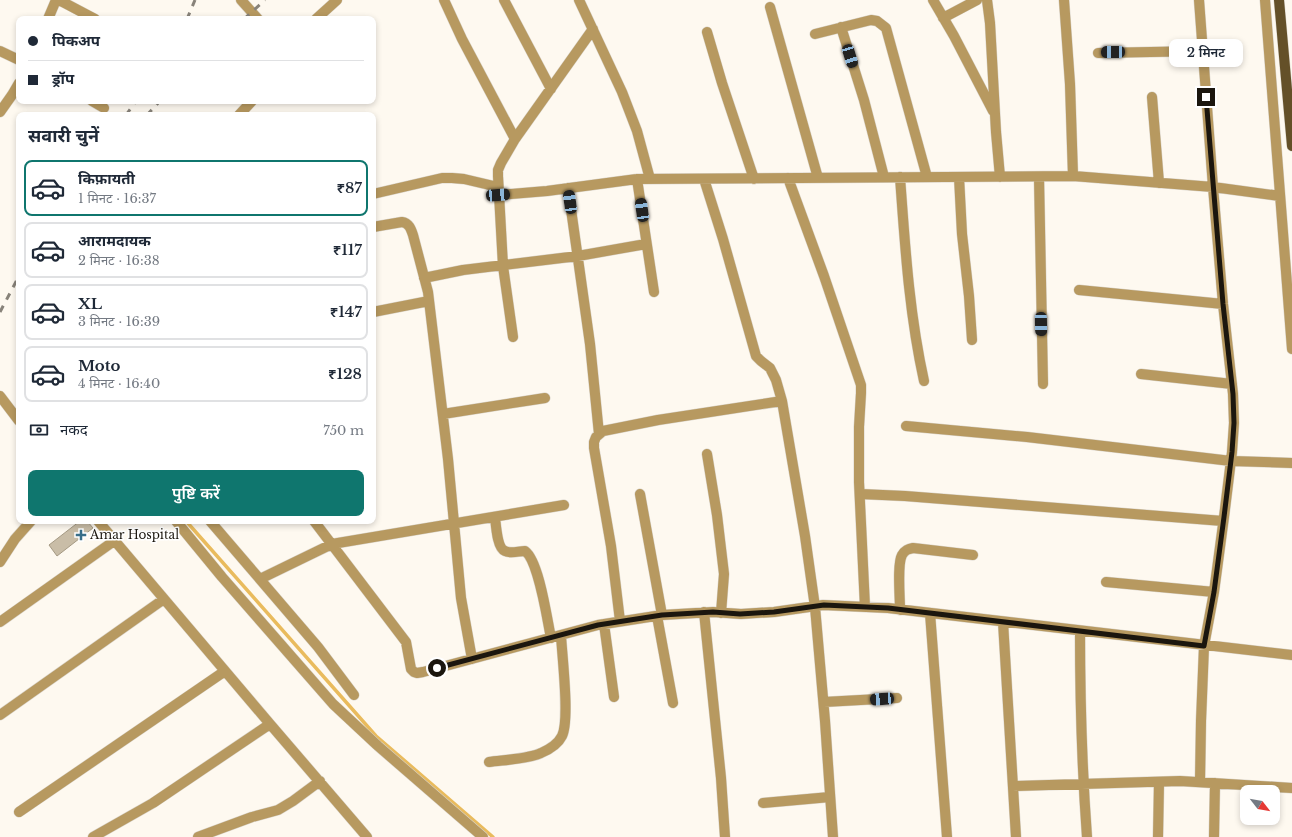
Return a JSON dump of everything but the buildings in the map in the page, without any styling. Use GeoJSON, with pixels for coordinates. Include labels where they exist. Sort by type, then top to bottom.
{"type":"FeatureCollection","features":[{"type":"Feature","properties":{"kind":"main road"},"geometry":{"type":"LineString","coordinates":[[1280,0],[1292,146]]}},
{"type":"Feature","properties":{"kind":"street"},"geometry":{"type":"LineString","coordinates":[[50,16],[58,0],[89,16]]}},
{"type":"Feature","properties":{"kind":"street"},"geometry":{"type":"LineString","coordinates":[[241,0],[255,16]]}},
{"type":"Feature","properties":{"kind":"street"},"geometry":{"type":"LineString","coordinates":[[319,16],[337,0]]}},
{"type":"Feature","properties":{"kind":"street"},"geometry":{"type":"LineString","coordinates":[[444,0],[462,39],[515,139]]}},
{"type":"Feature","properties":{"kind":"street"},"geometry":{"type":"LineString","coordinates":[[504,0],[551,89]]}},
{"type":"Feature","properties":{"kind":"street"},"geometry":{"type":"LineString","coordinates":[[579,0],[622,92],[638,131],[650,179]]}},
{"type":"Feature","properties":{"kind":"street"},"geometry":{"type":"LineString","coordinates":[[933,0],[995,115]]}},
{"type":"Feature","properties":{"kind":"street"},"geometry":{"type":"LineString","coordinates":[[943,18],[977,0]]}},
{"type":"Feature","properties":{"kind":"street"},"geometry":{"type":"LineString","coordinates":[[987,0],[990,23],[1000,177]]}},
{"type":"Feature","properties":{"kind":"street"},"geometry":{"type":"LineString","coordinates":[[1064,0],[1070,84],[1073,176]]}},
{"type":"Feature","properties":{"kind":"street"},"geometry":{"type":"LineString","coordinates":[[1199,0],[1213,187],[1223,304],[1232,384],[1234,423],[1231,461],[1214,592],[1204,646],[1200,782]]}},
{"type":"Feature","properties":{"kind":"street"},"geometry":{"type":"LineString","coordinates":[[1265,0],[1292,349]]}},
{"type":"Feature","properties":{"kind":"street"},"geometry":{"type":"LineString","coordinates":[[770,7],[818,178]]}},
{"type":"Feature","properties":{"kind":"street"},"geometry":{"type":"LineString","coordinates":[[815,34],[871,20],[877,21],[886,28],[927,176]]}},
{"type":"Feature","properties":{"kind":"street"},"geometry":{"type":"LineString","coordinates":[[841,27],[864,100],[884,176]]}},
{"type":"Feature","properties":{"kind":"street"},"geometry":{"type":"LineString","coordinates":[[512,337],[503,266],[498,170],[515,139],[593,29]]}},
{"type":"Feature","properties":{"kind":"street"},"geometry":{"type":"LineString","coordinates":[[707,32],[722,83],[754,179]]}},
{"type":"Feature","properties":{"kind":"street"},"geometry":{"type":"LineString","coordinates":[[0,51],[16,59]]}},
{"type":"Feature","properties":{"kind":"street"},"geometry":{"type":"LineString","coordinates":[[1098,53],[1203,51]]}},
{"type":"Feature","properties":{"kind":"street"},"geometry":{"type":"LineString","coordinates":[[1,108],[16,87]]}},
{"type":"Feature","properties":{"kind":"street"},"geometry":{"type":"LineString","coordinates":[[1152,97],[1159,183]]}},
{"type":"Feature","properties":{"kind":"street"},"geometry":{"type":"LineString","coordinates":[[97,104],[104,108]]}},
{"type":"Feature","properties":{"kind":"street"},"geometry":{"type":"LineString","coordinates":[[242,112],[249,104]]}},
{"type":"Feature","properties":{"kind":"street"},"geometry":{"type":"LineString","coordinates":[[376,193],[442,178],[452,178],[498,191],[526,194],[637,179],[754,179],[884,176],[1073,176],[1213,187],[1280,196]]}},
{"type":"Feature","properties":{"kind":"street"},"geometry":{"type":"LineString","coordinates":[[900,177],[910,296],[918,352],[924,381]]}},
{"type":"Feature","properties":{"kind":"street"},"geometry":{"type":"LineString","coordinates":[[958,177],[972,340]]}},
{"type":"Feature","properties":{"kind":"street"},"geometry":{"type":"LineString","coordinates":[[1039,177],[1042,384]]}},
{"type":"Feature","properties":{"kind":"street"},"geometry":{"type":"LineString","coordinates":[[788,178],[861,384],[859,435],[860,494],[865,607]]}},
{"type":"Feature","properties":{"kind":"street"},"geometry":{"type":"LineString","coordinates":[[637,179],[654,292]]}},
{"type":"Feature","properties":{"kind":"street"},"geometry":{"type":"LineString","coordinates":[[704,179],[756,356],[772,370],[782,401],[816,606],[833,837]]}},
{"type":"Feature","properties":{"kind":"street"},"geometry":{"type":"LineString","coordinates":[[568,188],[590,344],[599,434]]}},
{"type":"Feature","properties":{"kind":"street"},"geometry":{"type":"LineString","coordinates":[[376,226],[402,222],[410,226],[424,278],[429,301],[443,414],[462,605],[472,658]]}},
{"type":"Feature","properties":{"kind":"street"},"geometry":{"type":"LineString","coordinates":[[424,278],[463,270],[578,256],[646,244]]}},
{"type":"Feature","properties":{"kind":"street"},"geometry":{"type":"LineString","coordinates":[[1079,290],[1223,304]]}},
{"type":"Feature","properties":{"kind":"street"},"geometry":{"type":"LineString","coordinates":[[376,311],[429,301]]}},
{"type":"Feature","properties":{"kind":"street"},"geometry":{"type":"LineString","coordinates":[[1141,374],[1232,384]]}},
{"type":"Feature","properties":{"kind":"street"},"geometry":{"type":"LineString","coordinates":[[0,396],[16,417]]}},
{"type":"Feature","properties":{"kind":"street"},"geometry":{"type":"LineString","coordinates":[[443,414],[544,398]]}},
{"type":"Feature","properties":{"kind":"street"},"geometry":{"type":"LineString","coordinates":[[620,622],[611,546],[594,448],[596,437],[603,431],[658,420],[782,401]]}},
{"type":"Feature","properties":{"kind":"street"},"geometry":{"type":"LineString","coordinates":[[906,426],[1027,437],[1231,461],[1292,463]]}},
{"type":"Feature","properties":{"kind":"street"},"geometry":{"type":"LineString","coordinates":[[706,454],[717,516],[724,574],[721,613]]}},
{"type":"Feature","properties":{"kind":"street"},"geometry":{"type":"LineString","coordinates":[[640,494],[673,703]]}},
{"type":"Feature","properties":{"kind":"street"},"geometry":{"type":"LineString","coordinates":[[860,494],[913,496],[1223,521]]}},
{"type":"Feature","properties":{"kind":"street"},"geometry":{"type":"LineString","coordinates":[[260,579],[332,544],[564,505]]}},
{"type":"Feature","properties":{"kind":"street"},"geometry":{"type":"LineString","coordinates":[[489,762],[540,754],[557,743],[562,737],[565,720],[565,691],[556,636],[536,570],[532,559],[525,551],[510,552],[502,549],[498,537],[495,517]]}},
{"type":"Feature","properties":{"kind":"street"},"geometry":{"type":"LineString","coordinates":[[0,562],[28,524]]}},
{"type":"Feature","properties":{"kind":"street"},"geometry":{"type":"LineString","coordinates":[[100,524],[367,837]]}},
{"type":"Feature","properties":{"kind":"street"},"geometry":{"type":"LineString","coordinates":[[178,524],[222,578],[333,704],[378,746],[483,837]]}},
{"type":"Feature","properties":{"kind":"street"},"geometry":{"type":"LineString","coordinates":[[213,524],[318,647],[354,695]]}},
{"type":"Feature","properties":{"kind":"street"},"geometry":{"type":"LineString","coordinates":[[316,524],[406,642],[414,672],[423,672],[604,624],[659,615],[704,612],[740,614],[774,612],[824,605],[930,613],[1204,646],[1292,655]]}},
{"type":"Feature","properties":{"kind":"street"},"geometry":{"type":"LineString","coordinates":[[0,622],[114,541]]}},
{"type":"Feature","properties":{"kind":"street"},"geometry":{"type":"LineString","coordinates":[[900,610],[900,563],[902,555],[906,550],[913,548],[973,555]]}},
{"type":"Feature","properties":{"kind":"street"},"geometry":{"type":"LineString","coordinates":[[1106,582],[1214,592]]}},
{"type":"Feature","properties":{"kind":"street"},"geometry":{"type":"LineString","coordinates":[[0,715],[164,599]]}},
{"type":"Feature","properties":{"kind":"street"},"geometry":{"type":"LineString","coordinates":[[704,612],[721,778],[725,837]]}},
{"type":"Feature","properties":{"kind":"street"},"geometry":{"type":"LineString","coordinates":[[930,613],[947,837]]}},
{"type":"Feature","properties":{"kind":"street"},"geometry":{"type":"LineString","coordinates":[[1003,622],[1016,837]]}},
{"type":"Feature","properties":{"kind":"street"},"geometry":{"type":"LineString","coordinates":[[604,624],[614,697]]}},
{"type":"Feature","properties":{"kind":"street"},"geometry":{"type":"LineString","coordinates":[[1080,631],[1083,784],[1087,837]]}},
{"type":"Feature","properties":{"kind":"street"},"geometry":{"type":"LineString","coordinates":[[19,812],[225,671]]}},
{"type":"Feature","properties":{"kind":"street"},"geometry":{"type":"LineString","coordinates":[[824,702],[897,698]]}},
{"type":"Feature","properties":{"kind":"street"},"geometry":{"type":"LineString","coordinates":[[93,837],[154,803],[270,724]]}},
{"type":"Feature","properties":{"kind":"street"},"geometry":{"type":"LineString","coordinates":[[198,837],[252,817],[278,810],[320,781]]}},
{"type":"Feature","properties":{"kind":"street"},"geometry":{"type":"LineString","coordinates":[[1158,837],[1159,782]]}},
{"type":"Feature","properties":{"kind":"street"},"geometry":{"type":"LineString","coordinates":[[1013,786],[1200,782],[1292,788]]}},
{"type":"Feature","properties":{"kind":"street"},"geometry":{"type":"LineString","coordinates":[[1214,837],[1215,783]]}},
{"type":"Feature","properties":{"kind":"street"},"geometry":{"type":"LineString","coordinates":[[763,803],[830,797]]}},
{"type":"Feature","properties":{"kind":"waterway"},"geometry":{"type":"LineString","coordinates":[[189,524],[376,736],[493,837]]}},
{"type":"Feature","properties":{"kind":"railway"},"geometry":{"type":"LineString","coordinates":[[188,16],[195,0]]}},
{"type":"Feature","properties":{"kind":"railway"},"geometry":{"type":"LineString","coordinates":[[247,16],[265,0]]}},
{"type":"Feature","properties":{"kind":"railway"},"geometry":{"type":"LineString","coordinates":[[128,112],[134,104]]}},
{"type":"Feature","properties":{"kind":"railway"},"geometry":{"type":"LineString","coordinates":[[150,112],[157,104]]}},
{"type":"Feature","properties":{"kind":"railway"},"geometry":{"type":"LineString","coordinates":[[0,312],[16,282]]}},
{"type":"Feature","properties":{"kind":"place","name":"Amar Hospital"},"geometry":{"type":"Point","coordinates":[81,535]}},
{"type":"Feature","properties":{"kind":"route"},"geometry":{"type":"LineString","coordinates":[[437,668],[598,625],[662,615],[704,612],[740,614],[774,612],[824,605],[888,608],[1204,646],[1214,592],[1232,452],[1234,423],[1233,394],[1223,304],[1206,97]]}}]}
